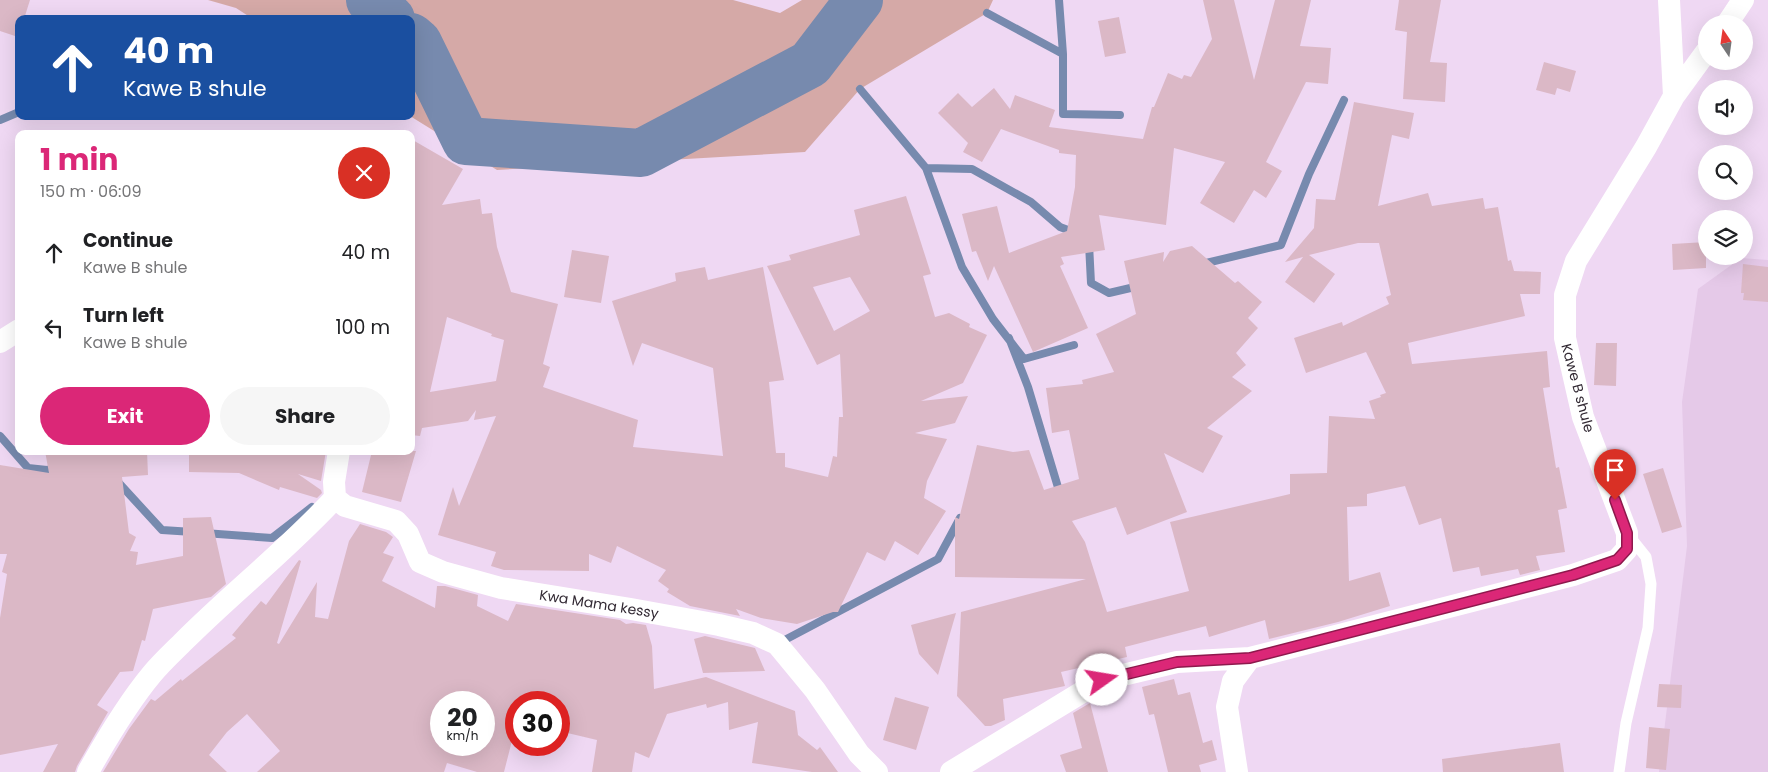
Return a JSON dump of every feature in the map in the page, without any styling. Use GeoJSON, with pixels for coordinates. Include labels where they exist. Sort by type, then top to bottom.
{"type":"FeatureCollection","features":[{"type":"Feature","properties":{"kind":"street"},"geometry":{"type":"LineString","coordinates":[[1669,0],[1674,96]]}},
{"type":"Feature","properties":{"kind":"street"},"geometry":{"type":"LineString","coordinates":[[1733,15],[1742,0]]}},
{"type":"Feature","properties":{"kind":"street","name":"Kawe B shule"},"geometry":{"type":"LineString","coordinates":[[1627,533],[1583,417],[1565,338],[1565,296],[1576,262],[1646,147],[1674,96],[1698,63]]}},
{"type":"Feature","properties":{"kind":"street"},"geometry":{"type":"LineString","coordinates":[[0,342],[15,333]]}},
{"type":"Feature","properties":{"kind":"street"},"geometry":{"type":"LineString","coordinates":[[88,772],[113,728],[153,672],[215,610],[308,528],[336,498],[334,482],[338,455]]}},
{"type":"Feature","properties":{"kind":"street","name":"Kwa Mama kessy"},"geometry":{"type":"LineString","coordinates":[[336,498],[345,506],[396,520],[408,534],[420,562],[443,572],[502,588],[719,625],[753,633],[777,644],[815,690],[859,754],[877,772]]}},
{"type":"Feature","properties":{"kind":"street"},"geometry":{"type":"LineString","coordinates":[[951,772],[1102,680],[1177,662],[1250,658],[1573,575],[1617,560],[1627,549],[1627,533]]}},
{"type":"Feature","properties":{"kind":"street"},"geometry":{"type":"LineString","coordinates":[[1237,772],[1227,707],[1233,681],[1250,658]]}},
{"type":"Feature","properties":{"kind":"lane"},"geometry":{"type":"LineString","coordinates":[[1620,772],[1626,723],[1648,628],[1651,584],[1646,557],[1627,533]]}},
{"type":"Feature","properties":{"kind":"shaded area"},"geometry":{"type":"Polygon","coordinates":[[[208,0],[733,0],[780,13],[802,0],[993,0],[987,13],[860,89],[805,152],[497,170],[415,119],[415,15],[247,15],[236,8],[208,0]]]}},
{"type":"Feature","properties":{"kind":"shaded area"},"geometry":{"type":"Polygon","coordinates":[[[1753,259],[1768,260],[1768,772],[1659,772],[1687,546],[1682,402],[1698,289],[1731,265],[1753,265],[1753,259]]]}},
{"type":"Feature","properties":{"kind":"building"},"geometry":{"type":"Polygon","coordinates":[[[0,0],[30,0],[25,15],[15,15],[15,36],[0,31],[0,0]]]}},
{"type":"Feature","properties":{"kind":"building"},"geometry":{"type":"Polygon","coordinates":[[[1203,0],[1234,0],[1254,80],[1275,0],[1311,0],[1300,46],[1331,48],[1328,84],[1306,82],[1266,162],[1282,171],[1266,198],[1254,190],[1234,223],[1200,203],[1225,162],[1174,148],[1166,225],[1099,215],[1105,250],[1061,257],[1064,264],[1060,266],[1088,328],[1033,352],[994,266],[988,281],[976,251],[972,252],[962,214],[997,206],[1009,253],[1067,231],[1075,187],[1076,155],[1059,153],[1059,150],[1001,129],[982,162],[963,152],[968,143],[938,113],[958,93],[972,107],[994,88],[1010,109],[1015,95],[1055,110],[1049,127],[1143,139],[1152,107],[1154,107],[1168,73],[1182,79],[1184,75],[1191,77],[1212,39],[1203,0]]]}},
{"type":"Feature","properties":{"kind":"building"},"geometry":{"type":"Polygon","coordinates":[[[1399,0],[1441,0],[1430,62],[1447,63],[1445,102],[1403,99],[1407,32],[1395,30],[1399,0]]]}},
{"type":"Feature","properties":{"kind":"building"},"geometry":{"type":"Polygon","coordinates":[[[1119,17],[1126,53],[1105,57],[1098,21],[1119,17]]]}},
{"type":"Feature","properties":{"kind":"building"},"geometry":{"type":"Polygon","coordinates":[[[1544,62],[1576,71],[1570,92],[1557,88],[1555,95],[1536,90],[1544,62]]]}},
{"type":"Feature","properties":{"kind":"building"},"geometry":{"type":"Polygon","coordinates":[[[1354,102],[1414,113],[1409,139],[1392,135],[1378,206],[1428,193],[1432,206],[1483,198],[1485,209],[1498,207],[1508,261],[1511,260],[1514,271],[1541,272],[1540,294],[1520,294],[1525,316],[1408,343],[1412,364],[1547,351],[1550,387],[1543,388],[1556,468],[1559,467],[1567,508],[1558,510],[1565,552],[1536,556],[1540,570],[1520,575],[1518,569],[1481,576],[1479,567],[1453,572],[1441,518],[1419,525],[1405,486],[1367,494],[1367,506],[1347,507],[1349,581],[1380,572],[1390,606],[1338,622],[1269,639],[1265,620],[1209,637],[1206,626],[1125,647],[1127,657],[1061,672],[1065,686],[1003,699],[1005,720],[991,726],[985,726],[957,696],[961,612],[1086,579],[955,577],[955,517],[959,519],[977,445],[1013,452],[1029,450],[1044,490],[1079,479],[1069,430],[1052,433],[1046,388],[1083,384],[1082,380],[1114,372],[1096,334],[1136,314],[1124,261],[1164,252],[1163,262],[1170,251],[1192,246],[1235,283],[1238,281],[1262,302],[1248,318],[1258,328],[1236,353],[1246,365],[1232,377],[1252,391],[1207,428],[1223,436],[1203,473],[1164,453],[1187,512],[1127,535],[1116,507],[1072,521],[1085,542],[1107,612],[1189,591],[1170,522],[1290,494],[1290,474],[1327,473],[1329,416],[1375,419],[1369,401],[1386,393],[1366,352],[1306,373],[1294,338],[1342,322],[1343,326],[1389,304],[1386,297],[1391,295],[1379,243],[1358,243],[1309,255],[1335,274],[1314,303],[1285,282],[1303,257],[1285,262],[1314,228],[1316,199],[1335,200],[1354,102]]]}},
{"type":"Feature","properties":{"kind":"building"},"geometry":{"type":"Polygon","coordinates":[[[415,141],[463,169],[442,205],[480,199],[482,214],[492,213],[497,247],[511,292],[558,304],[543,364],[550,367],[543,387],[638,420],[633,447],[723,456],[713,368],[642,343],[633,366],[612,301],[676,281],[675,273],[705,267],[708,280],[763,267],[784,380],[769,382],[776,453],[785,453],[785,467],[828,477],[833,456],[837,457],[839,417],[843,417],[840,354],[817,365],[767,266],[791,260],[789,255],[860,235],[854,210],[906,196],[931,274],[923,276],[935,317],[949,313],[970,324],[969,327],[987,335],[963,383],[921,401],[968,396],[955,423],[915,433],[947,439],[927,481],[924,498],[946,511],[918,555],[895,541],[885,561],[867,552],[838,612],[797,624],[761,618],[736,609],[740,616],[690,606],[667,592],[669,589],[658,581],[666,570],[617,546],[611,563],[589,554],[589,571],[504,570],[491,566],[496,552],[438,535],[453,487],[459,506],[496,416],[474,420],[476,410],[468,421],[422,428],[420,436],[415,435],[415,141]],[[850,277],[813,287],[834,331],[870,311],[850,277]],[[447,317],[430,392],[496,381],[504,340],[491,336],[492,334],[447,317]]]}},
{"type":"Feature","properties":{"kind":"building"},"geometry":{"type":"Polygon","coordinates":[[[1698,242],[1698,265],[1706,265],[1706,268],[1673,270],[1672,244],[1698,242]]]}},
{"type":"Feature","properties":{"kind":"building"},"geometry":{"type":"Polygon","coordinates":[[[572,250],[609,256],[601,303],[564,297],[572,250]]]}},
{"type":"Feature","properties":{"kind":"building"},"geometry":{"type":"Polygon","coordinates":[[[1743,265],[1768,267],[1768,302],[1743,300],[1744,293],[1741,293],[1743,265]]]}},
{"type":"Feature","properties":{"kind":"building"},"geometry":{"type":"Polygon","coordinates":[[[1596,343],[1617,343],[1616,386],[1594,385],[1596,343]]]}},
{"type":"Feature","properties":{"kind":"building"},"geometry":{"type":"Polygon","coordinates":[[[46,455],[147,455],[148,475],[122,477],[129,533],[136,537],[130,551],[138,552],[136,565],[183,556],[183,518],[211,517],[226,584],[211,597],[153,609],[145,641],[142,640],[133,671],[120,672],[97,705],[108,712],[75,772],[43,772],[58,744],[0,755],[0,618],[7,574],[2,572],[7,554],[0,554],[0,465],[49,473],[46,455]]]}},
{"type":"Feature","properties":{"kind":"building"},"geometry":{"type":"Polygon","coordinates":[[[189,455],[325,455],[321,481],[298,474],[321,490],[322,493],[317,498],[280,487],[279,490],[239,473],[189,472],[189,455]]]}},
{"type":"Feature","properties":{"kind":"building"},"geometry":{"type":"Polygon","coordinates":[[[371,455],[415,455],[401,502],[362,492],[371,455]]]}},
{"type":"Feature","properties":{"kind":"building"},"geometry":{"type":"Polygon","coordinates":[[[1663,468],[1682,527],[1662,533],[1643,474],[1663,468]]]}},
{"type":"Feature","properties":{"kind":"building"},"geometry":{"type":"Polygon","coordinates":[[[360,524],[386,532],[393,537],[383,553],[394,557],[382,581],[435,608],[437,586],[445,586],[478,595],[477,606],[508,621],[516,604],[620,620],[626,624],[646,625],[652,646],[654,689],[706,677],[795,711],[798,735],[817,750],[820,747],[838,772],[812,772],[752,763],[758,722],[729,730],[728,702],[707,708],[706,704],[667,714],[649,758],[635,752],[632,772],[592,772],[597,740],[570,734],[570,691],[505,691],[505,756],[508,756],[504,772],[477,772],[447,763],[444,772],[257,772],[280,751],[247,714],[227,732],[209,755],[227,772],[103,772],[129,729],[151,699],[155,701],[236,638],[232,635],[261,601],[266,605],[299,560],[301,561],[277,643],[279,644],[317,582],[315,617],[328,619],[349,541],[360,524]]]}},
{"type":"Feature","properties":{"kind":"building"},"geometry":{"type":"Polygon","coordinates":[[[956,613],[938,675],[919,654],[911,625],[956,613]]]}},
{"type":"Feature","properties":{"kind":"building"},"geometry":{"type":"Polygon","coordinates":[[[705,636],[755,648],[765,671],[703,673],[694,639],[705,636]]]}},
{"type":"Feature","properties":{"kind":"building"},"geometry":{"type":"Polygon","coordinates":[[[1174,679],[1178,695],[1190,692],[1203,743],[1212,740],[1217,760],[1199,765],[1201,772],[1168,772],[1154,714],[1149,715],[1142,687],[1174,679]]]}},
{"type":"Feature","properties":{"kind":"building"},"geometry":{"type":"Polygon","coordinates":[[[1659,684],[1682,685],[1681,708],[1657,707],[1659,684]]]}},
{"type":"Feature","properties":{"kind":"building"},"geometry":{"type":"Polygon","coordinates":[[[895,697],[929,707],[916,750],[883,740],[895,697]]]}},
{"type":"Feature","properties":{"kind":"building"},"geometry":{"type":"Polygon","coordinates":[[[1090,703],[1108,772],[1066,772],[1060,755],[1082,748],[1073,713],[1090,703]]]}},
{"type":"Feature","properties":{"kind":"building"},"geometry":{"type":"Polygon","coordinates":[[[1649,727],[1670,729],[1666,770],[1646,768],[1649,727]]]}},
{"type":"Feature","properties":{"kind":"building"},"geometry":{"type":"Polygon","coordinates":[[[1560,743],[1564,772],[1443,772],[1442,759],[1560,743]]]}},
{"type":"Feature","properties":{"kind":"waterway"},"geometry":{"type":"LineString","coordinates":[[370,0],[387,15]]}},
{"type":"Feature","properties":{"kind":"waterway"},"geometry":{"type":"LineString","coordinates":[[415,40],[418,43],[466,141],[641,153],[810,64],[859,0]]}},
{"type":"Feature","properties":{"kind":"waterway"},"geometry":{"type":"LineString","coordinates":[[1059,0],[1063,54]]}},
{"type":"Feature","properties":{"kind":"waterway"},"geometry":{"type":"LineString","coordinates":[[987,13],[1063,54],[1063,114],[1120,115]]}},
{"type":"Feature","properties":{"kind":"waterway"},"geometry":{"type":"LineString","coordinates":[[860,89],[926,168],[972,169],[1031,202],[1060,227],[1076,233]]}},
{"type":"Feature","properties":{"kind":"waterway"},"geometry":{"type":"LineString","coordinates":[[1202,264],[1281,245],[1309,174],[1344,100]]}},
{"type":"Feature","properties":{"kind":"waterway"},"geometry":{"type":"LineString","coordinates":[[0,120],[15,114]]}},
{"type":"Feature","properties":{"kind":"waterway"},"geometry":{"type":"LineString","coordinates":[[926,168],[962,267],[993,319],[1024,359],[1074,345]]}},
{"type":"Feature","properties":{"kind":"waterway"},"geometry":{"type":"LineString","coordinates":[[1089,244],[1091,283],[1109,293],[1139,286]]}},
{"type":"Feature","properties":{"kind":"waterway"},"geometry":{"type":"LineString","coordinates":[[1009,338],[1028,387],[1060,494]]}},
{"type":"Feature","properties":{"kind":"waterway"},"geometry":{"type":"LineString","coordinates":[[0,436],[15,453]]}},
{"type":"Feature","properties":{"kind":"waterway"},"geometry":{"type":"LineString","coordinates":[[17,455],[28,468],[47,470],[58,468]]}},
{"type":"Feature","properties":{"kind":"waterway"},"geometry":{"type":"LineString","coordinates":[[118,482],[162,530],[193,532]]}},
{"type":"Feature","properties":{"kind":"waterway"},"geometry":{"type":"LineString","coordinates":[[204,533],[272,538],[312,507]]}},
{"type":"Feature","properties":{"kind":"waterway"},"geometry":{"type":"LineString","coordinates":[[779,643],[938,559],[960,518]]}},
{"type":"Feature","properties":{"kind":"route"},"geometry":{"type":"LineString","coordinates":[[1102,680],[1177,662],[1250,658],[1573,575],[1617,560],[1627,549],[1627,533],[1615,500]]}}]}
